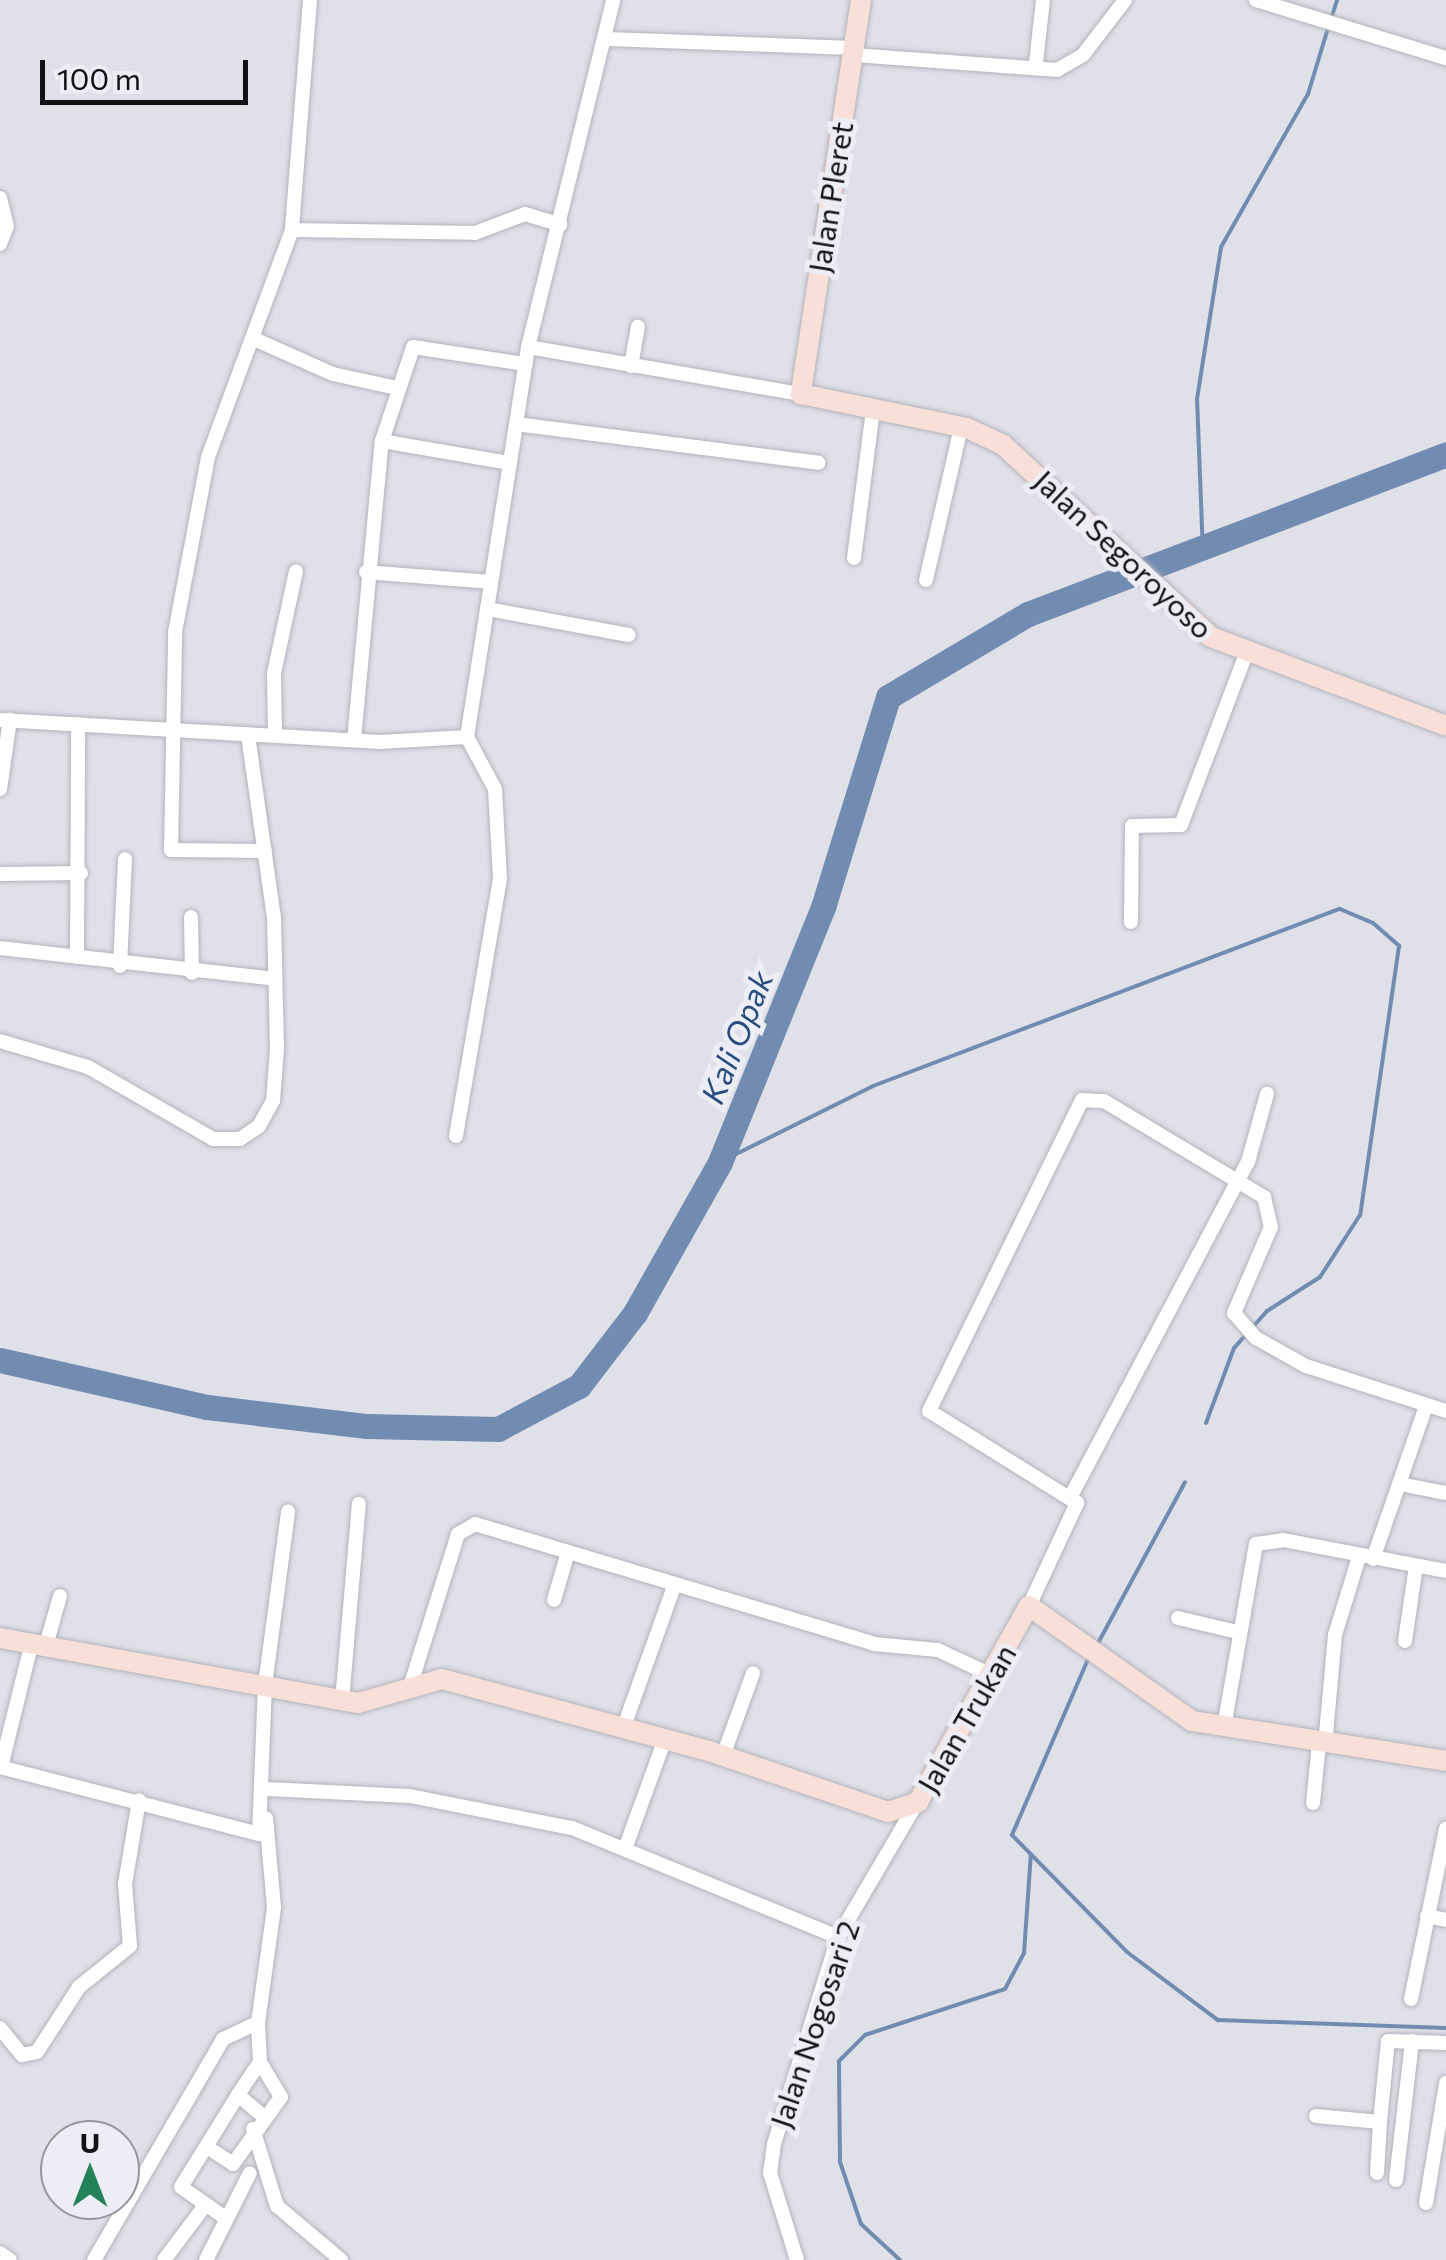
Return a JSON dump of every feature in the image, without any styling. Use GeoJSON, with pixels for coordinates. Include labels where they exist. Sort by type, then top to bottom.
{"type":"FeatureCollection","features":[{"type":"Feature","properties":{"kind":"street"},"geometry":{"type":"LineString","coordinates":[[266,851],[172,850],[180,588],[208,457],[292,230],[310,0]]}},
{"type":"Feature","properties":{"kind":"street"},"geometry":{"type":"LineString","coordinates":[[456,1136],[500,879],[496,789],[467,737],[528,347],[607,39],[613,0]]}},
{"type":"Feature","properties":{"kind":"street","name":"Jalan Pleret"},"geometry":{"type":"LineString","coordinates":[[801,394],[861,0]]}},
{"type":"Feature","properties":{"kind":"street"},"geometry":{"type":"LineString","coordinates":[[1036,63],[1043,0]]}},
{"type":"Feature","properties":{"kind":"street"},"geometry":{"type":"LineString","coordinates":[[607,39],[854,51],[1069,68],[1124,0]]}},
{"type":"Feature","properties":{"kind":"street"},"geometry":{"type":"LineString","coordinates":[[1256,0],[1354,26],[1446,58]]}},
{"type":"Feature","properties":{"kind":"street"},"geometry":{"type":"LineString","coordinates":[[0,198],[7,226],[0,244]]}},
{"type":"Feature","properties":{"kind":"street"},"geometry":{"type":"LineString","coordinates":[[292,230],[476,233],[525,214],[560,225]]}},
{"type":"Feature","properties":{"kind":"street"},"geometry":{"type":"LineString","coordinates":[[631,366],[638,327]]}},
{"type":"Feature","properties":{"kind":"street"},"geometry":{"type":"LineString","coordinates":[[254,339],[334,374],[397,388]]}},
{"type":"Feature","properties":{"kind":"street"},"geometry":{"type":"LineString","coordinates":[[354,740],[366,572],[382,440],[397,388],[420,342],[526,364]]}},
{"type":"Feature","properties":{"kind":"street"},"geometry":{"type":"LineString","coordinates":[[528,347],[801,394]]}},
{"type":"Feature","properties":{"kind":"street","name":"Jalan Segoroyoso"},"geometry":{"type":"LineString","coordinates":[[801,394],[961,427],[1024,462],[1211,637],[1246,654],[1446,726]]}},
{"type":"Feature","properties":{"kind":"street"},"geometry":{"type":"LineString","coordinates":[[854,558],[873,410]]}},
{"type":"Feature","properties":{"kind":"street"},"geometry":{"type":"LineString","coordinates":[[516,424],[819,463]]}},
{"type":"Feature","properties":{"kind":"street"},"geometry":{"type":"LineString","coordinates":[[926,580],[961,427]]}},
{"type":"Feature","properties":{"kind":"street"},"geometry":{"type":"LineString","coordinates":[[382,440],[510,462]]}},
{"type":"Feature","properties":{"kind":"street"},"geometry":{"type":"LineString","coordinates":[[275,733],[274,674],[296,571]]}},
{"type":"Feature","properties":{"kind":"street"},"geometry":{"type":"LineString","coordinates":[[366,572],[491,582]]}},
{"type":"Feature","properties":{"kind":"street"},"geometry":{"type":"LineString","coordinates":[[487,609],[629,635]]}},
{"type":"Feature","properties":{"kind":"street"},"geometry":{"type":"LineString","coordinates":[[1131,922],[1132,826],[1181,824],[1246,654]]}},
{"type":"Feature","properties":{"kind":"street"},"geometry":{"type":"LineString","coordinates":[[0,789],[5,720],[354,740],[467,737]]}},
{"type":"Feature","properties":{"kind":"street"},"geometry":{"type":"LineString","coordinates":[[77,951],[81,874],[78,724]]}},
{"type":"Feature","properties":{"kind":"street"},"geometry":{"type":"LineString","coordinates":[[0,1041],[88,1067],[213,1138],[240,1139],[272,1100],[275,979],[266,851],[248,735]]}},
{"type":"Feature","properties":{"kind":"street"},"geometry":{"type":"LineString","coordinates":[[120,966],[125,859]]}},
{"type":"Feature","properties":{"kind":"street"},"geometry":{"type":"LineString","coordinates":[[0,874],[81,874]]}},
{"type":"Feature","properties":{"kind":"street"},"geometry":{"type":"LineString","coordinates":[[191,917],[192,973]]}},
{"type":"Feature","properties":{"kind":"street"},"geometry":{"type":"LineString","coordinates":[[0,948],[77,951],[120,966],[275,979]]}},
{"type":"Feature","properties":{"kind":"street"},"geometry":{"type":"LineString","coordinates":[[1266,1094],[1240,1179],[1072,1494],[1076,1511],[1029,1606],[1067,1627],[1121,1673],[1192,1721],[1446,1761]]}},
{"type":"Feature","properties":{"kind":"street"},"geometry":{"type":"LineString","coordinates":[[1072,1494],[929,1411],[1082,1100],[1104,1101],[1240,1179],[1264,1197],[1271,1227],[1236,1320],[1306,1366],[1446,1411]]}},
{"type":"Feature","properties":{"kind":"street"},"geometry":{"type":"LineString","coordinates":[[1312,1803],[1334,1635],[1400,1484],[1426,1406]]}},
{"type":"Feature","properties":{"kind":"street"},"geometry":{"type":"LineString","coordinates":[[1400,1484],[1446,1494]]}},
{"type":"Feature","properties":{"kind":"street"},"geometry":{"type":"LineString","coordinates":[[342,1701],[359,1504]]}},
{"type":"Feature","properties":{"kind":"street"},"geometry":{"type":"LineString","coordinates":[[60,1596],[38,1647],[0,1767],[138,1800],[250,1836],[265,1828],[265,1685],[288,1512]]}},
{"type":"Feature","properties":{"kind":"street"},"geometry":{"type":"LineString","coordinates":[[0,1638],[342,1701],[378,1704],[410,1687],[466,1526],[568,1552],[874,1644],[938,1650],[989,1674]]}},
{"type":"Feature","properties":{"kind":"street"},"geometry":{"type":"LineString","coordinates":[[1224,1728],[1237,1632],[1256,1544],[1283,1540],[1446,1571]]}},
{"type":"Feature","properties":{"kind":"street"},"geometry":{"type":"LineString","coordinates":[[554,1600],[568,1552]]}},
{"type":"Feature","properties":{"kind":"street"},"geometry":{"type":"LineString","coordinates":[[1405,1641],[1416,1566]]}},
{"type":"Feature","properties":{"kind":"street"},"geometry":{"type":"LineString","coordinates":[[623,1729],[674,1584]]}},
{"type":"Feature","properties":{"kind":"street","name":"Jalan Trukan"},"geometry":{"type":"LineString","coordinates":[[410,1687],[450,1681],[724,1756],[870,1810],[918,1802],[1029,1606]]}},
{"type":"Feature","properties":{"kind":"street"},"geometry":{"type":"LineString","coordinates":[[1178,1618],[1237,1632]]}},
{"type":"Feature","properties":{"kind":"street"},"geometry":{"type":"LineString","coordinates":[[724,1756],[753,1673]]}},
{"type":"Feature","properties":{"kind":"street"},"geometry":{"type":"LineString","coordinates":[[626,1846],[665,1740]]}},
{"type":"Feature","properties":{"kind":"street"},"geometry":{"type":"LineString","coordinates":[[267,1789],[410,1796],[626,1846],[838,1936]]}},
{"type":"Feature","properties":{"kind":"street"},"geometry":{"type":"LineString","coordinates":[[0,2028],[22,2055],[37,2052],[80,1988],[130,1946],[125,1884],[138,1800]]}},
{"type":"Feature","properties":{"kind":"street","name":"Jalan Nogosari 2"},"geometry":{"type":"LineString","coordinates":[[797,2260],[770,2173],[774,2144],[838,1936],[918,1802]]}},
{"type":"Feature","properties":{"kind":"street"},"geometry":{"type":"LineString","coordinates":[[234,2164],[261,2114],[280,2097],[260,2062],[258,2024],[274,1907],[265,1815]]}},
{"type":"Feature","properties":{"kind":"street"},"geometry":{"type":"LineString","coordinates":[[1411,1998],[1446,1828]]}},
{"type":"Feature","properties":{"kind":"street"},"geometry":{"type":"LineString","coordinates":[[1428,1916],[1446,1920]]}},
{"type":"Feature","properties":{"kind":"street"},"geometry":{"type":"LineString","coordinates":[[94,2260],[223,2039],[258,2024]]}},
{"type":"Feature","properties":{"kind":"street"},"geometry":{"type":"LineString","coordinates":[[1396,2180],[1412,2041]]}},
{"type":"Feature","properties":{"kind":"street"},"geometry":{"type":"LineString","coordinates":[[1377,2172],[1387,2043],[1446,2043]]}},
{"type":"Feature","properties":{"kind":"street"},"geometry":{"type":"LineString","coordinates":[[224,2217],[204,2207],[181,2187],[260,2062]]}},
{"type":"Feature","properties":{"kind":"street"},"geometry":{"type":"LineString","coordinates":[[1426,2202],[1446,2084]]}},
{"type":"Feature","properties":{"kind":"street"},"geometry":{"type":"LineString","coordinates":[[238,2095],[261,2114]]}},
{"type":"Feature","properties":{"kind":"street"},"geometry":{"type":"LineString","coordinates":[[1316,2116],[1380,2122]]}},
{"type":"Feature","properties":{"kind":"street"},"geometry":{"type":"LineString","coordinates":[[253,2129],[278,2206],[341,2260]]}},
{"type":"Feature","properties":{"kind":"street"},"geometry":{"type":"LineString","coordinates":[[206,2147],[269,2184]]}},
{"type":"Feature","properties":{"kind":"street"},"geometry":{"type":"LineString","coordinates":[[206,2260],[224,2217],[250,2174]]}},
{"type":"Feature","properties":{"kind":"street"},"geometry":{"type":"LineString","coordinates":[[164,2260],[204,2207]]}},
{"type":"Feature","properties":{"kind":"street"},"geometry":{"type":"LineString","coordinates":[[0,2253],[10,2260]]}},
{"type":"Feature","properties":{"kind":"waterway"},"geometry":{"type":"LineString","coordinates":[[1331,19],[1337,0]]}},
{"type":"Feature","properties":{"kind":"waterway"},"geometry":{"type":"LineString","coordinates":[[1203,554],[1197,399],[1221,247],[1308,94],[1328,28]]}},
{"type":"Feature","properties":{"kind":"waterway","name":"Kali Opak"},"geometry":{"type":"LineString","coordinates":[[0,1360],[207,1407],[367,1426],[498,1429],[579,1386],[635,1313],[720,1162],[824,904],[888,697],[1028,614],[1446,454]]}},
{"type":"Feature","properties":{"kind":"waterway"},"geometry":{"type":"LineString","coordinates":[[720,1162],[873,1086],[1340,909],[1373,923],[1399,946],[1360,1215],[1320,1277],[1267,1311],[1234,1348],[1206,1423]]}},
{"type":"Feature","properties":{"kind":"waterway"},"geometry":{"type":"LineString","coordinates":[[1097,1645],[1185,1482]]}},
{"type":"Feature","properties":{"kind":"waterway"},"geometry":{"type":"LineString","coordinates":[[1089,1657],[1012,1835],[1127,1952],[1218,2020],[1446,2028]]}},
{"type":"Feature","properties":{"kind":"waterway"},"geometry":{"type":"LineString","coordinates":[[900,2260],[861,2224],[840,2162],[839,2061],[865,2035],[1005,1989],[1024,1953],[1031,1854]]}}]}
